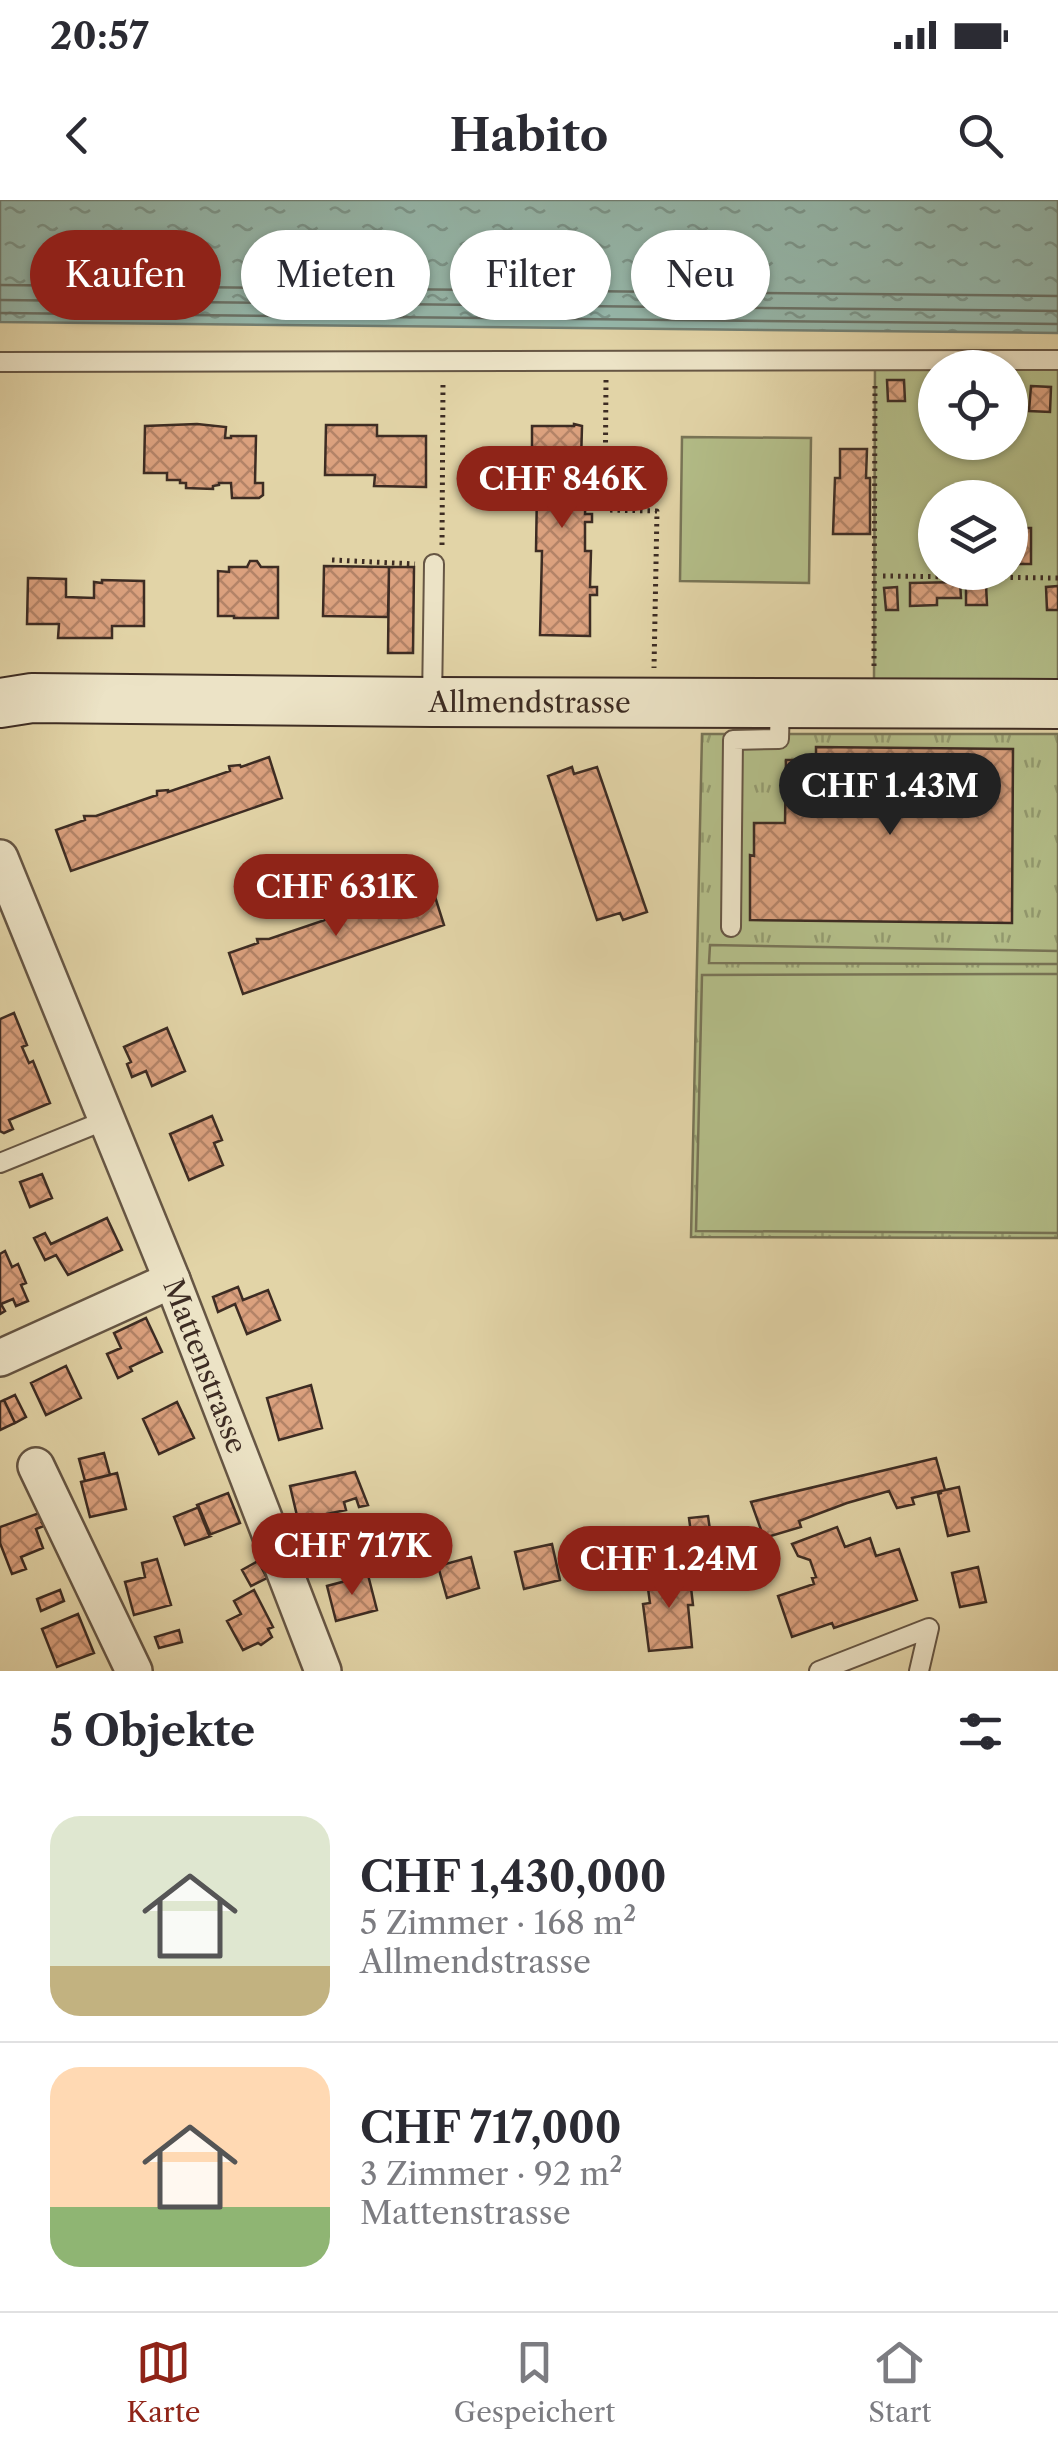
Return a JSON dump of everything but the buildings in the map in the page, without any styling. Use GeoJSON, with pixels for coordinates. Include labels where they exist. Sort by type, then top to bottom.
{"type":"FeatureCollection","features":[{"type":"Feature","properties":{"kind":"main road","name":"Allmendstrasse"},"geometry":{"type":"LineString","coordinates":[[0,703],[32,698],[1058,704]]}},
{"type":"Feature","properties":{"kind":"street","name":"Mattenstrasse"},"geometry":{"type":"LineString","coordinates":[[0,858],[172,1280],[323,1671]]}},
{"type":"Feature","properties":{"kind":"street"},"geometry":{"type":"LineString","coordinates":[[0,1358],[172,1280]]}},
{"type":"Feature","properties":{"kind":"street"},"geometry":{"type":"LineString","coordinates":[[36,1466],[134,1671]]}},
{"type":"Feature","properties":{"kind":"lane"},"geometry":{"type":"LineString","coordinates":[[0,362],[1058,360]]}},
{"type":"Feature","properties":{"kind":"lane"},"geometry":{"type":"LineString","coordinates":[[432,702],[434,564]]}},
{"type":"Feature","properties":{"kind":"lane"},"geometry":{"type":"LineString","coordinates":[[730,927],[734,740],[779,740],[780,703]]}},
{"type":"Feature","properties":{"kind":"lane"},"geometry":{"type":"LineString","coordinates":[[0,1163],[106,1120]]}},
{"type":"Feature","properties":{"kind":"lane"},"geometry":{"type":"LineString","coordinates":[[819,1671],[929,1628],[918,1671]]}},
{"type":"Feature","properties":{"kind":"path"},"geometry":{"type":"LineString","coordinates":[[874,703],[875,359]]}},
{"type":"Feature","properties":{"kind":"path"},"geometry":{"type":"LineString","coordinates":[[606,362],[605,510],[657,511],[654,683]]}},
{"type":"Feature","properties":{"kind":"path"},"geometry":{"type":"LineString","coordinates":[[332,560],[442,564],[443,363]]}},
{"type":"Feature","properties":{"kind":"path"},"geometry":{"type":"LineString","coordinates":[[883,576],[1058,578]]}},
{"type":"Feature","properties":{"kind":"green space"},"geometry":{"type":"Polygon","coordinates":[[[875,359],[918,360],[918,460],[1028,460],[1028,362],[1058,362],[1058,684],[874,682],[875,359]]]}},
{"type":"Feature","properties":{"kind":"green space"},"geometry":{"type":"Polygon","coordinates":[[[682,437],[811,438],[809,583],[680,581],[682,437]]]}},
{"type":"Feature","properties":{"kind":"green space"},"geometry":{"type":"Polygon","coordinates":[[[702,734],[1058,734],[1058,1238],[691,1237],[702,734]]]}},
{"type":"Feature","properties":{"kind":"green space"},"geometry":{"type":"Polygon","coordinates":[[[710,945],[1058,951],[1058,964],[709,963],[710,945]]]}},
{"type":"Feature","properties":{"kind":"green space"},"geometry":{"type":"Polygon","coordinates":[[[1058,974],[1058,1233],[696,1231],[702,975],[1058,974]]]}},
{"type":"Feature","properties":{"kind":"water"},"geometry":{"type":"Polygon","coordinates":[[[0,200],[1058,200],[1058,333],[0,322],[0,200]]]}}]}
